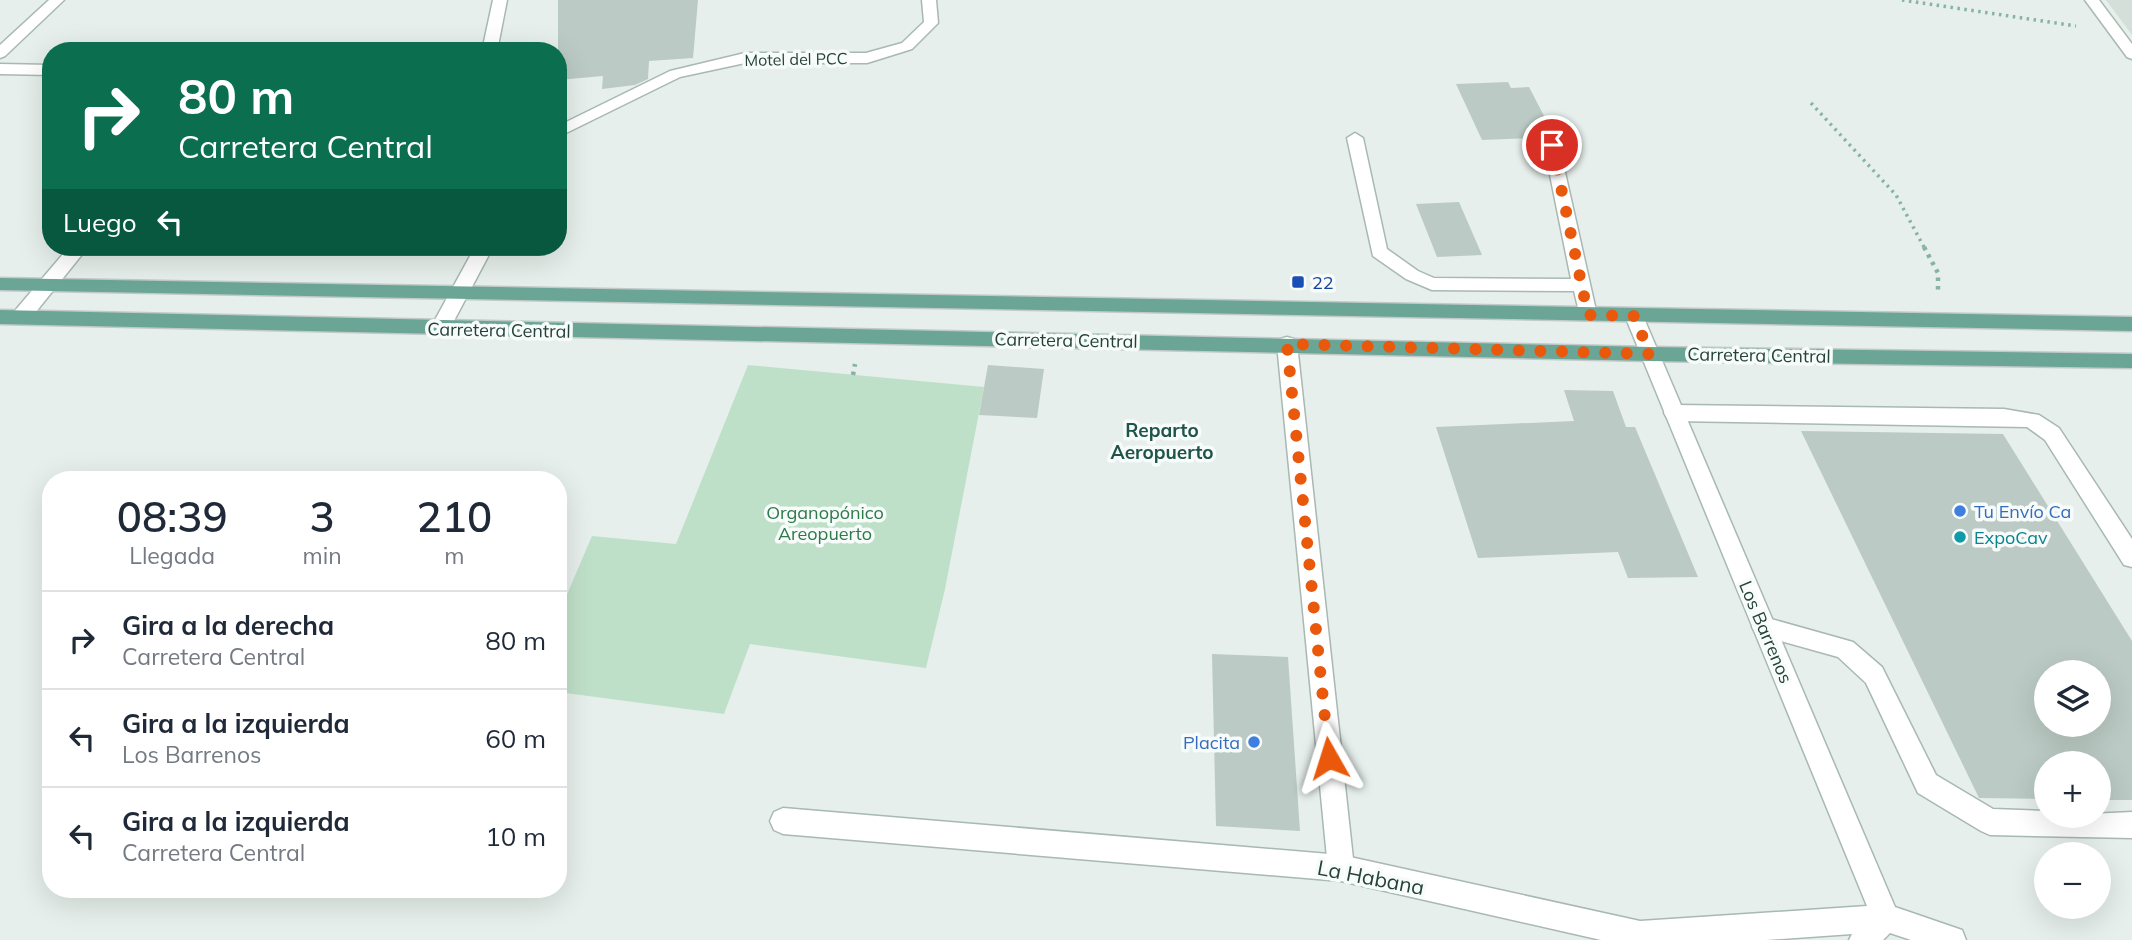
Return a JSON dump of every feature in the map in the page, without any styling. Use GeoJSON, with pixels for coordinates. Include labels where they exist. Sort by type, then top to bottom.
{"type":"FeatureCollection","features":[{"type":"Feature","properties":{"kind":"main road","name":"Carretera Central"},"geometry":{"type":"LineString","coordinates":[[0,284],[2132,324]]}},
{"type":"Feature","properties":{"kind":"main road","name":"Carretera Central"},"geometry":{"type":"LineString","coordinates":[[0,317],[440,329],[1287,344],[1650,354],[2132,361]]}},
{"type":"Feature","properties":{"kind":"street"},"geometry":{"type":"LineString","coordinates":[[0,53],[57,0]]}},
{"type":"Feature","properties":{"kind":"street"},"geometry":{"type":"LineString","coordinates":[[491,42],[500,0]]}},
{"type":"Feature","properties":{"kind":"street","name":"Motel del PCC"},"geometry":{"type":"LineString","coordinates":[[567,128],[675,74],[746,58],[867,58],[907,46],[931,23],[929,0]]}},
{"type":"Feature","properties":{"kind":"street"},"geometry":{"type":"LineString","coordinates":[[2092,0],[2132,54]]}},
{"type":"Feature","properties":{"kind":"street"},"geometry":{"type":"LineString","coordinates":[[0,69],[42,70]]}},
{"type":"Feature","properties":{"kind":"street"},"geometry":{"type":"LineString","coordinates":[[1354,138],[1378,252],[1412,275],[1432,284],[1582,285]]}},
{"type":"Feature","properties":{"kind":"street"},"geometry":{"type":"LineString","coordinates":[[1552,145],[1588,315]]}},
{"type":"Feature","properties":{"kind":"street"},"geometry":{"type":"LineString","coordinates":[[20,318],[71,256]]}},
{"type":"Feature","properties":{"kind":"street"},"geometry":{"type":"LineString","coordinates":[[440,329],[479,256]]}},
{"type":"Feature","properties":{"kind":"street","name":"Los Barrenos"},"geometry":{"type":"LineString","coordinates":[[1634,316],[1886,918]]}},
{"type":"Feature","properties":{"kind":"street"},"geometry":{"type":"LineString","coordinates":[[1287,344],[1341,868]]}},
{"type":"Feature","properties":{"kind":"street"},"geometry":{"type":"LineString","coordinates":[[1674,413],[2004,416],[2032,421],[2052,433],[2132,558]]}},
{"type":"Feature","properties":{"kind":"street"},"geometry":{"type":"LineString","coordinates":[[1764,627],[1845,649],[1874,675],[1927,784],[1990,822],[2132,825]]}},
{"type":"Feature","properties":{"kind":"street","name":"La Habana"},"geometry":{"type":"LineString","coordinates":[[783,821],[1341,868],[1639,938],[1886,918],[1952,940]]}},
{"type":"Feature","properties":{"kind":"street"},"geometry":{"type":"LineString","coordinates":[[1863,940],[1886,918]]}},
{"type":"Feature","properties":{"kind":"path"},"geometry":{"type":"LineString","coordinates":[[1902,0],[2115,32]]}},
{"type":"Feature","properties":{"kind":"path"},"geometry":{"type":"LineString","coordinates":[[1811,103],[1896,195],[1938,273],[1939,322]]}},
{"type":"Feature","properties":{"kind":"shaded area"},"geometry":{"type":"Polygon","coordinates":[[[2106,0],[2132,0],[2132,35],[2106,0]]]}},
{"type":"Feature","properties":{"kind":"green space","name":"Organopónico Areopuerto"},"geometry":{"type":"Polygon","coordinates":[[[748,365],[984,387],[945,589],[926,668],[750,644],[724,714],[567,693],[567,594],[592,536],[676,544],[748,365]]]}},
{"type":"Feature","properties":{"kind":"building"},"geometry":{"type":"Polygon","coordinates":[[[558,0],[698,0],[693,58],[649,61],[648,79],[635,85],[602,89],[603,76],[567,79],[567,42],[558,42],[558,0]]]}},
{"type":"Feature","properties":{"kind":"building"},"geometry":{"type":"Polygon","coordinates":[[[1508,82],[1511,88],[1529,87],[1555,137],[1482,140],[1456,84],[1508,82]]]}},
{"type":"Feature","properties":{"kind":"building"},"geometry":{"type":"Polygon","coordinates":[[[1459,202],[1482,255],[1437,257],[1416,204],[1459,202]]]}},
{"type":"Feature","properties":{"kind":"building"},"geometry":{"type":"Polygon","coordinates":[[[988,365],[1044,369],[1037,418],[979,415],[988,365]]]}},
{"type":"Feature","properties":{"kind":"building"},"geometry":{"type":"Polygon","coordinates":[[[1564,390],[1613,391],[1626,427],[1635,427],[1698,577],[1628,578],[1618,552],[1478,558],[1436,427],[1574,421],[1564,390]]]}},
{"type":"Feature","properties":{"kind":"building","name":"ExpoCav"},"geometry":{"type":"Polygon","coordinates":[[[1801,431],[2003,434],[2132,641],[2132,800],[2111,800],[2111,751],[2034,751],[2034,799],[1979,798],[1801,431]]]}},
{"type":"Feature","properties":{"kind":"building","name":"Placita"},"geometry":{"type":"Polygon","coordinates":[[[1212,654],[1288,657],[1300,831],[1216,826],[1212,654]]]}},
{"type":"Feature","properties":{"kind":"place","name":"22"},"geometry":{"type":"Point","coordinates":[1298,282]}},
{"type":"Feature","properties":{"kind":"place","name":"Tu Envío Ca"},"geometry":{"type":"Point","coordinates":[1960,511]}},
{"type":"Feature","properties":{"kind":"place","name":"ExpoCav"},"geometry":{"type":"Point","coordinates":[1960,537]}},
{"type":"Feature","properties":{"kind":"place","name":"Placita"},"geometry":{"type":"Point","coordinates":[1254,742]}},
{"type":"Feature","properties":{"kind":"district","name":"Reparto Aeropuerto"},"geometry":{"type":"Point","coordinates":[1162,441]}},
{"type":"Feature","properties":{"kind":"route"},"geometry":{"type":"LineString","coordinates":[[1329,758],[1287,344],[1650,354],[1634,316],[1588,315],[1552,145]]}}]}
